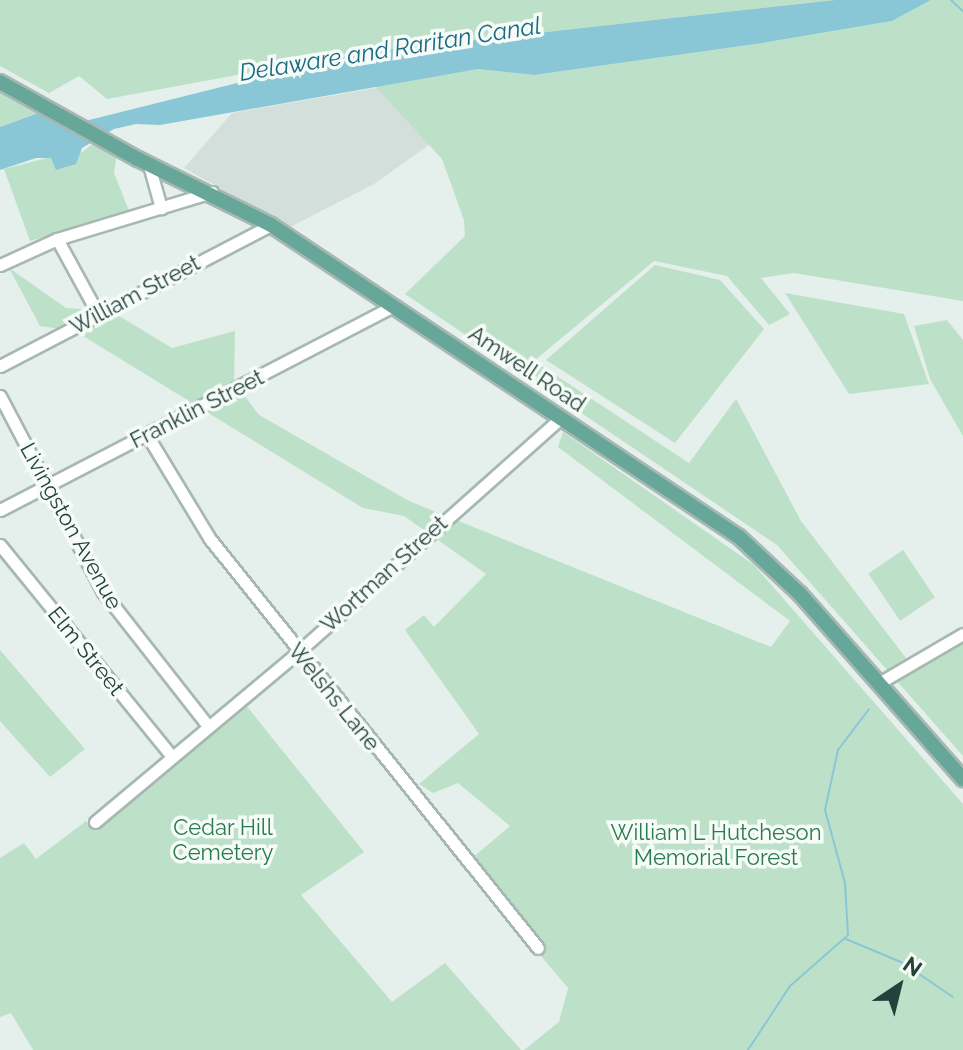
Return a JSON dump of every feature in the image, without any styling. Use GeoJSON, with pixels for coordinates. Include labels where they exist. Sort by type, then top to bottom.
{"type":"FeatureCollection","features":[{"type":"Feature","properties":{"kind":"main road","name":"Amwell Road"},"geometry":{"type":"LineString","coordinates":[[0,82],[101,135],[149,165],[212,192],[271,225],[756,551],[963,779]]}},
{"type":"Feature","properties":{"kind":"street"},"geometry":{"type":"LineString","coordinates":[[149,165],[161,208]]}},
{"type":"Feature","properties":{"kind":"street"},"geometry":{"type":"LineString","coordinates":[[0,265],[57,239],[212,192]]}},
{"type":"Feature","properties":{"kind":"street","name":"William Street"},"geometry":{"type":"LineString","coordinates":[[0,366],[271,225]]}},
{"type":"Feature","properties":{"kind":"street"},"geometry":{"type":"LineString","coordinates":[[57,239],[98,314]]}},
{"type":"Feature","properties":{"kind":"street","name":"Franklin Street"},"geometry":{"type":"LineString","coordinates":[[0,510],[394,306]]}},
{"type":"Feature","properties":{"kind":"street","name":"Livingston Avenue"},"geometry":{"type":"LineString","coordinates":[[0,396],[110,603],[208,726]]}},
{"type":"Feature","properties":{"kind":"street","name":"Wortman Street"},"geometry":{"type":"LineString","coordinates":[[95,822],[298,652],[561,418]]}},
{"type":"Feature","properties":{"kind":"street","name":"Welshs Lane"},"geometry":{"type":"LineString","coordinates":[[147,435],[194,518],[298,652],[538,948]]}},
{"type":"Feature","properties":{"kind":"street","name":"Elm Street"},"geometry":{"type":"LineString","coordinates":[[0,545],[172,757]]}},
{"type":"Feature","properties":{"kind":"street"},"geometry":{"type":"LineString","coordinates":[[879,683],[963,634]]}},
{"type":"Feature","properties":{"kind":"shaded area"},"geometry":{"type":"Polygon","coordinates":[[[468,72],[447,132],[374,184],[290,227],[184,168],[232,113],[468,72]]]}},
{"type":"Feature","properties":{"kind":"green space"},"geometry":{"type":"Polygon","coordinates":[[[0,0],[835,0],[357,53],[107,99],[79,76],[49,93],[0,66],[0,0]]]}},
{"type":"Feature","properties":{"kind":"green space"},"geometry":{"type":"Polygon","coordinates":[[[931,0],[963,0],[963,301],[794,273],[761,278],[790,314],[769,325],[727,276],[654,261],[534,361],[689,463],[736,399],[801,521],[909,662],[963,628],[963,756],[777,545],[405,294],[465,236],[464,220],[442,159],[374,85],[478,69],[534,75],[756,44],[892,21],[931,0]]]}},
{"type":"Feature","properties":{"kind":"green space"},"geometry":{"type":"Polygon","coordinates":[[[0,91],[41,112],[0,127],[0,91]]]}},
{"type":"Feature","properties":{"kind":"green space"},"geometry":{"type":"Polygon","coordinates":[[[100,139],[117,153],[114,173],[129,211],[30,241],[4,169],[51,157],[57,170],[100,139]]]}},
{"type":"Feature","properties":{"kind":"green space"},"geometry":{"type":"Polygon","coordinates":[[[655,265],[720,280],[764,329],[675,443],[546,360],[655,265]]]}},
{"type":"Feature","properties":{"kind":"green space","name":"William L Hutcheson Memorial Forest"},"geometry":{"type":"Polygon","coordinates":[[[9,268],[66,308],[111,311],[172,348],[235,331],[234,382],[259,415],[409,501],[771,647],[790,621],[558,447],[563,432],[754,565],[963,804],[963,1050],[524,1050],[559,1022],[568,988],[464,865],[510,826],[458,783],[433,793],[419,784],[479,734],[405,630],[424,615],[434,627],[486,574],[404,516],[363,508],[75,331],[40,326],[9,268]]]}},
{"type":"Feature","properties":{"kind":"green space"},"geometry":{"type":"Polygon","coordinates":[[[785,293],[904,314],[929,384],[849,394],[785,293]]]}},
{"type":"Feature","properties":{"kind":"green space"},"geometry":{"type":"Polygon","coordinates":[[[947,320],[963,340],[963,436],[930,379],[914,326],[947,320]]]}},
{"type":"Feature","properties":{"kind":"green space"},"geometry":{"type":"Polygon","coordinates":[[[903,550],[935,597],[900,621],[868,573],[903,550]]]}},
{"type":"Feature","properties":{"kind":"green space"},"geometry":{"type":"Polygon","coordinates":[[[0,650],[85,749],[50,777],[0,721],[0,650]]]}},
{"type":"Feature","properties":{"kind":"green space","name":"Cedar Hill Cemetery"},"geometry":{"type":"Polygon","coordinates":[[[245,704],[364,852],[301,895],[392,1002],[445,963],[521,1050],[33,1050],[11,1013],[0,1017],[0,858],[24,843],[36,859],[86,821],[95,828],[245,704]]]}},
{"type":"Feature","properties":{"kind":"water"},"geometry":{"type":"Polygon","coordinates":[[[835,0],[931,0],[892,21],[756,44],[534,75],[478,69],[160,125],[136,124],[114,129],[82,148],[76,164],[56,170],[51,158],[36,158],[0,170],[0,127],[41,112],[69,125],[357,53],[835,0]]]}},
{"type":"Feature","properties":{"kind":"waterway"},"geometry":{"type":"LineString","coordinates":[[951,0],[963,11]]}},
{"type":"Feature","properties":{"kind":"waterway"},"geometry":{"type":"LineString","coordinates":[[946,652],[963,641]]}},
{"type":"Feature","properties":{"kind":"waterway"},"geometry":{"type":"LineString","coordinates":[[748,1050],[790,986],[848,935],[845,883],[825,810],[838,750],[869,709]]}},
{"type":"Feature","properties":{"kind":"waterway"},"geometry":{"type":"LineString","coordinates":[[846,939],[903,963],[953,997]]}},
{"type":"Feature","properties":{"kind":"water label","name":"Delaware and Raritan Canal"},"geometry":{"type":"Point","coordinates":[390,49]}}]}
